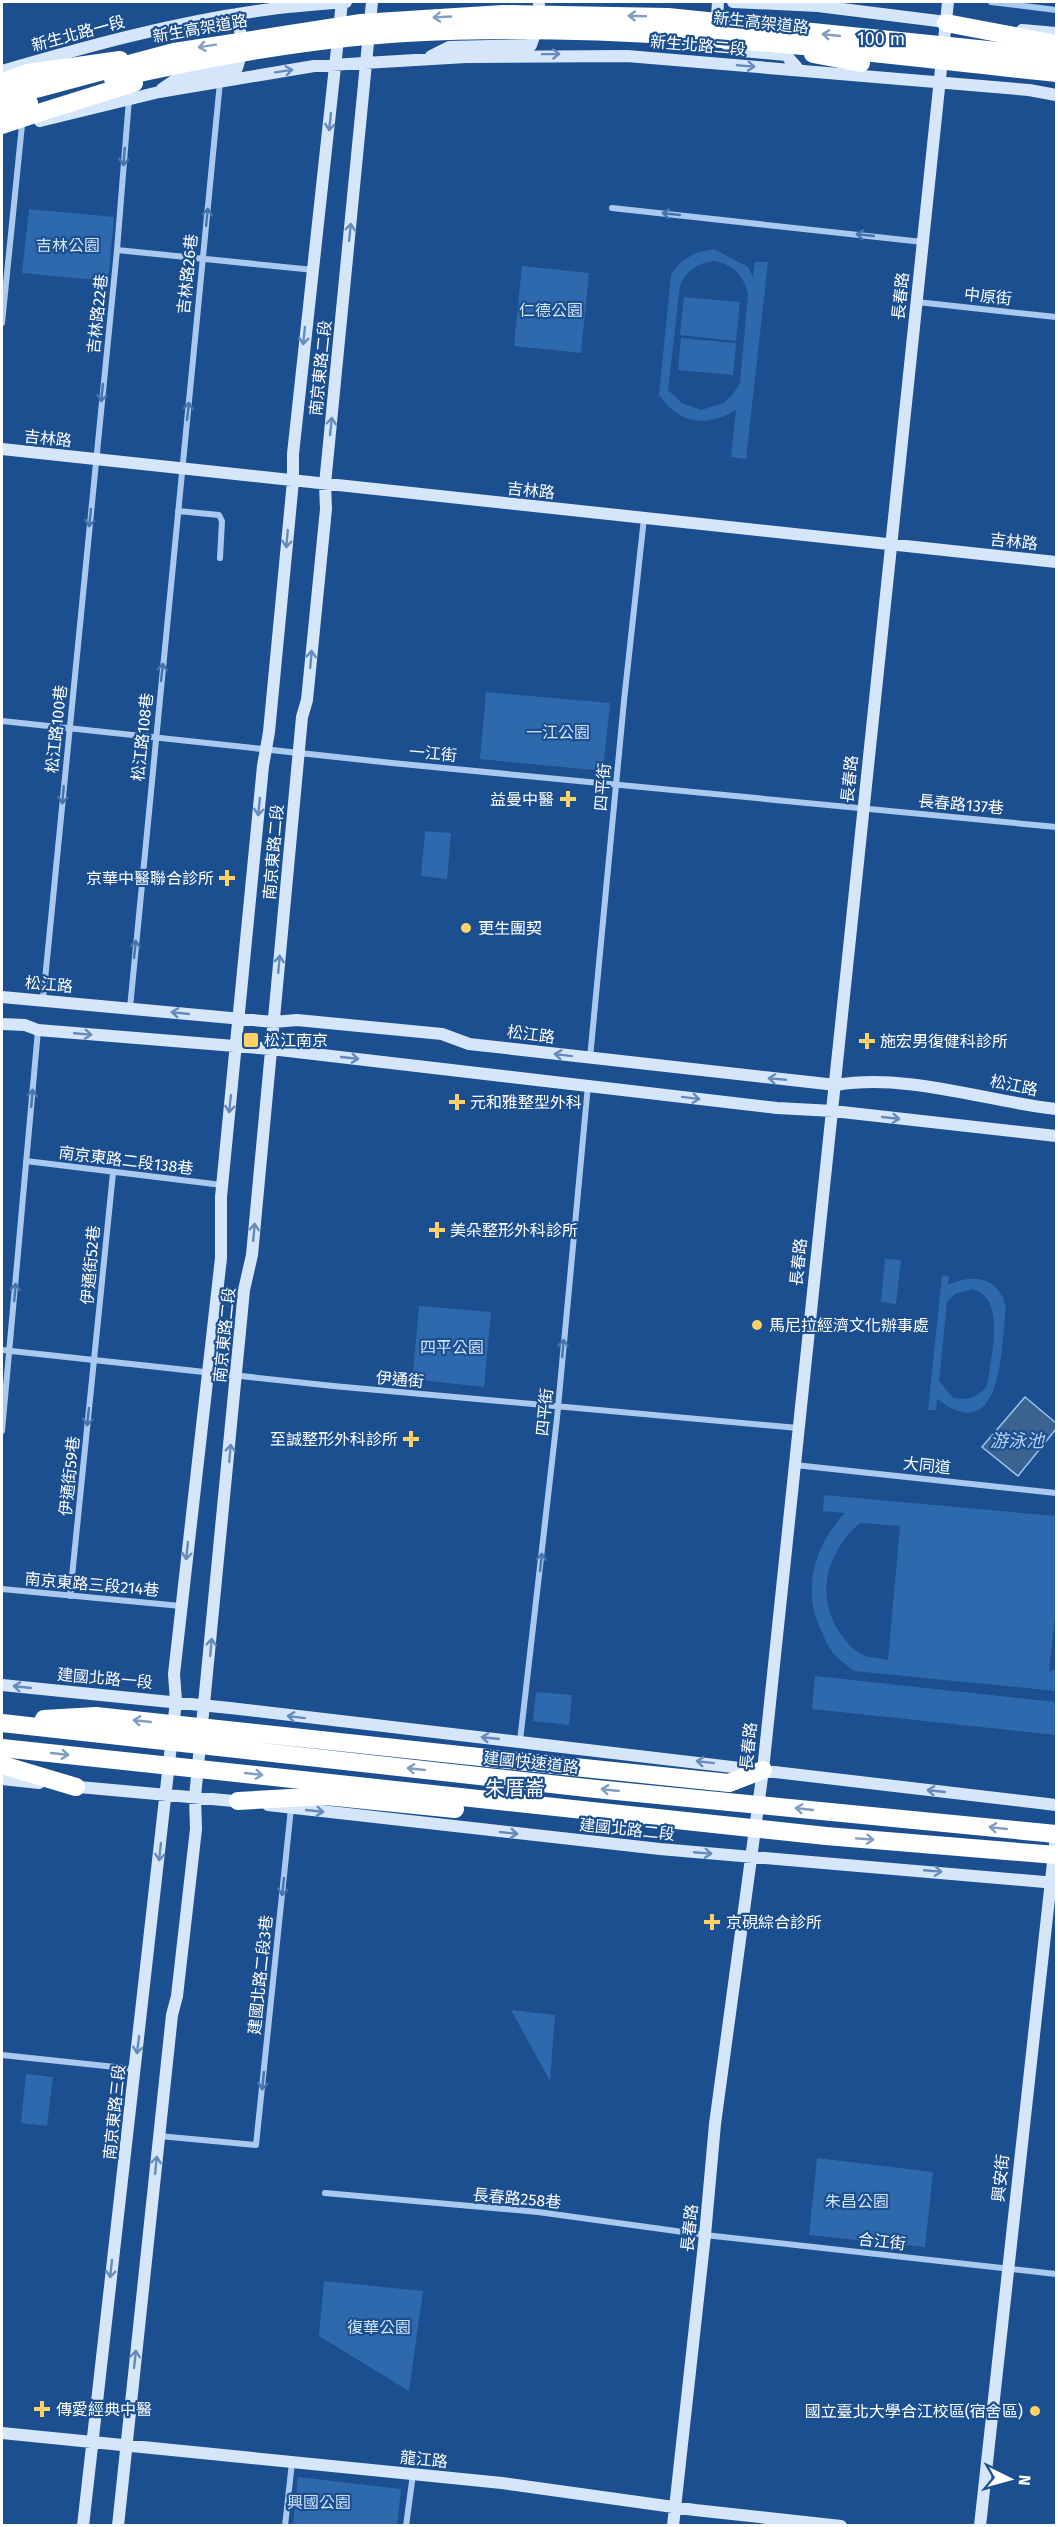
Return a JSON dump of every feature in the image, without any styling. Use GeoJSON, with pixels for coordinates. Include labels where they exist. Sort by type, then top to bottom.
{"type":"FeatureCollection","features":[{"type":"Feature","properties":{"kind":"highway","name":"新生高架道路"},"geometry":{"type":"LineString","coordinates":[[2,109],[171,60],[309,29],[405,19],[502,14],[668,17],[1056,57]]}},
{"type":"Feature","properties":{"kind":"highway"},"geometry":{"type":"LineString","coordinates":[[946,22],[1036,42],[1056,44]]}},
{"type":"Feature","properties":{"kind":"highway","name":"新生高架道路"},"geometry":{"type":"LineString","coordinates":[[171,60],[406,33],[592,31],[735,39],[1056,73]]}},
{"type":"Feature","properties":{"kind":"highway"},"geometry":{"type":"LineString","coordinates":[[735,39],[861,63],[1056,85]]}},
{"type":"Feature","properties":{"kind":"highway"},"geometry":{"type":"LineString","coordinates":[[2,82],[28,73],[171,60]]}},
{"type":"Feature","properties":{"kind":"highway"},"geometry":{"type":"LineString","coordinates":[[2,109],[111,92],[171,60]]}},
{"type":"Feature","properties":{"kind":"highway"},"geometry":{"type":"LineString","coordinates":[[2,1722],[96,1716],[729,1783],[763,1770]]}},
{"type":"Feature","properties":{"kind":"highway","name":"建國快速道路"},"geometry":{"type":"LineString","coordinates":[[2,1722],[596,1789],[1056,1834]]}},
{"type":"Feature","properties":{"kind":"highway"},"geometry":{"type":"LineString","coordinates":[[2,1748],[826,1836],[1056,1855]]}},
{"type":"Feature","properties":{"kind":"highway"},"geometry":{"type":"LineString","coordinates":[[2,1765],[76,1787]]}},
{"type":"Feature","properties":{"kind":"highway"},"geometry":{"type":"LineString","coordinates":[[238,1801],[326,1796],[759,1839],[826,1836]]}},
{"type":"Feature","properties":{"kind":"street","name":"南京東路二段"},"geometry":{"type":"LineString","coordinates":[[176,1701],[174,1674],[221,1258],[222,1185],[293,481],[293,454],[307,307],[314,270],[343,2]]}},
{"type":"Feature","properties":{"kind":"street","name":"新生北路一段"},"geometry":{"type":"LineString","coordinates":[[2,71],[110,40],[237,15],[343,2]]}},
{"type":"Feature","properties":{"kind":"street","name":"南京東路二段"},"geometry":{"type":"LineString","coordinates":[[205,1705],[274,1022],[302,717],[307,700],[319,581],[326,509],[325,484],[372,2]]}},
{"type":"Feature","properties":{"kind":"street"},"geometry":{"type":"LineString","coordinates":[[428,58],[449,47],[531,45],[538,25],[539,2]]}},
{"type":"Feature","properties":{"kind":"street"},"geometry":{"type":"LineString","coordinates":[[718,2],[716,33],[732,50],[786,55],[799,70]]}},
{"type":"Feature","properties":{"kind":"street"},"geometry":{"type":"LineString","coordinates":[[733,2],[818,4],[946,22],[1056,33]]}},
{"type":"Feature","properties":{"kind":"street","name":"長春路"},"geometry":{"type":"LineString","coordinates":[[672,2526],[705,2235],[715,2124],[749,1856],[763,1770],[948,2]]}},
{"type":"Feature","properties":{"kind":"street"},"geometry":{"type":"LineString","coordinates":[[991,2],[1056,10]]}},
{"type":"Feature","properties":{"kind":"street"},"geometry":{"type":"LineString","coordinates":[[1013,2],[1022,7]]}},
{"type":"Feature","properties":{"kind":"street"},"geometry":{"type":"LineString","coordinates":[[159,92],[178,78],[237,68],[243,48],[237,15]]}},
{"type":"Feature","properties":{"kind":"street","name":"新生北路二段"},"geometry":{"type":"LineString","coordinates":[[336,64],[428,58],[589,54],[1029,90],[1056,95]]}},
{"type":"Feature","properties":{"kind":"street"},"geometry":{"type":"LineString","coordinates":[[2,132],[159,92],[336,64]]}},
{"type":"Feature","properties":{"kind":"street","name":"吉林路26巷"},"geometry":{"type":"LineString","coordinates":[[182,469],[220,82]]}},
{"type":"Feature","properties":{"kind":"street"},"geometry":{"type":"LineString","coordinates":[[2,109],[18,116],[94,99],[101,105]]}},
{"type":"Feature","properties":{"kind":"street","name":"吉林路22巷"},"geometry":{"type":"LineString","coordinates":[[95,459],[117,250],[129,99]]}},
{"type":"Feature","properties":{"kind":"street"},"geometry":{"type":"LineString","coordinates":[[2,323],[22,126]]}},
{"type":"Feature","properties":{"kind":"street"},"geometry":{"type":"LineString","coordinates":[[612,208],[923,242]]}},
{"type":"Feature","properties":{"kind":"street"},"geometry":{"type":"LineString","coordinates":[[117,250],[314,270]]}},
{"type":"Feature","properties":{"kind":"street","name":"中原街"},"geometry":{"type":"LineString","coordinates":[[916,302],[1056,317]]}},
{"type":"Feature","properties":{"kind":"street","name":"吉林路"},"geometry":{"type":"LineString","coordinates":[[2,449],[1056,562]]}},
{"type":"Feature","properties":{"kind":"street","name":"松江路100巷"},"geometry":{"type":"LineString","coordinates":[[43,1000],[95,459]]}},
{"type":"Feature","properties":{"kind":"street","name":"松江路108巷"},"geometry":{"type":"LineString","coordinates":[[130,1008],[182,469]]}},
{"type":"Feature","properties":{"kind":"street"},"geometry":{"type":"LineString","coordinates":[[178,511],[219,515],[222,521],[220,558]]}},
{"type":"Feature","properties":{"kind":"street","name":"四平街"},"geometry":{"type":"LineString","coordinates":[[590,1058],[644,518]]}},
{"type":"Feature","properties":{"kind":"street","name":"一江街"},"geometry":{"type":"LineString","coordinates":[[2,721],[862,810]]}},
{"type":"Feature","properties":{"kind":"street","name":"長春路137巷"},"geometry":{"type":"LineString","coordinates":[[862,810],[1056,827]]}},
{"type":"Feature","properties":{"kind":"street","name":"松江路"},"geometry":{"type":"LineString","coordinates":[[2,997],[274,1022],[297,1020],[442,1034],[470,1044],[836,1085],[859,1081],[975,1094],[1027,1106],[1056,1109]]}},
{"type":"Feature","properties":{"kind":"street"},"geometry":{"type":"LineString","coordinates":[[2,1024],[25,1025],[38,1030],[214,1047],[271,1049],[806,1111],[833,1111],[1056,1136]]}},
{"type":"Feature","properties":{"kind":"street"},"geometry":{"type":"LineString","coordinates":[[2,1431],[5,1350],[38,1030]]}},
{"type":"Feature","properties":{"kind":"street","name":"四平街"},"geometry":{"type":"LineString","coordinates":[[520,1741],[558,1406],[588,1085]]}},
{"type":"Feature","properties":{"kind":"street","name":"南京東路二段138巷"},"geometry":{"type":"LineString","coordinates":[[26,1161],[222,1185]]}},
{"type":"Feature","properties":{"kind":"street","name":"伊通街52巷"},"geometry":{"type":"LineString","coordinates":[[95,1359],[113,1173]]}},
{"type":"Feature","properties":{"kind":"street","name":"伊通街"},"geometry":{"type":"LineString","coordinates":[[5,1350],[333,1386],[798,1428]]}},
{"type":"Feature","properties":{"kind":"street","name":"伊通街59巷"},"geometry":{"type":"LineString","coordinates":[[70,1596],[95,1359]]}},
{"type":"Feature","properties":{"kind":"street","name":"大同道"},"geometry":{"type":"LineString","coordinates":[[794,1465],[1056,1493]]}},
{"type":"Feature","properties":{"kind":"street","name":"南京東路三段214巷"},"geometry":{"type":"LineString","coordinates":[[2,1590],[181,1606]]}},
{"type":"Feature","properties":{"kind":"street","name":"建國北路一段"},"geometry":{"type":"LineString","coordinates":[[2,1685],[205,1705]]}},
{"type":"Feature","properties":{"kind":"street","name":"南京東路三段"},"geometry":{"type":"LineString","coordinates":[[83,2526],[176,1701]]}},
{"type":"Feature","properties":{"kind":"street"},"geometry":{"type":"LineString","coordinates":[[118,2526],[159,2136],[196,1829],[195,1797],[205,1705],[1056,1804]]}},
{"type":"Feature","properties":{"kind":"street"},"geometry":{"type":"LineString","coordinates":[[2,1779],[195,1797]]}},
{"type":"Feature","properties":{"kind":"street","name":"建國北路二段"},"geometry":{"type":"LineString","coordinates":[[195,1797],[749,1856],[1054,1882]]}},
{"type":"Feature","properties":{"kind":"street","name":"建國北路二段3巷"},"geometry":{"type":"LineString","coordinates":[[159,2136],[256,2145],[291,1808]]}},
{"type":"Feature","properties":{"kind":"street","name":"興安街"},"geometry":{"type":"LineString","coordinates":[[980,2526],[1006,2269],[1054,1882],[1056,1834]]}},
{"type":"Feature","properties":{"kind":"street"},"geometry":{"type":"LineString","coordinates":[[2,2055],[135,2070]]}},
{"type":"Feature","properties":{"kind":"street","name":"長春路258巷"},"geometry":{"type":"LineString","coordinates":[[325,2193],[538,2212],[705,2235]]}},
{"type":"Feature","properties":{"kind":"street","name":"合江街"},"geometry":{"type":"LineString","coordinates":[[705,2235],[1056,2274]]}},
{"type":"Feature","properties":{"kind":"street","name":"龍江路"},"geometry":{"type":"LineString","coordinates":[[2,2433],[502,2483],[841,2526]]}},
{"type":"Feature","properties":{"kind":"street"},"geometry":{"type":"LineString","coordinates":[[285,2526],[292,2462]]}},
{"type":"Feature","properties":{"kind":"street"},"geometry":{"type":"LineString","coordinates":[[406,2526],[413,2474]]}},
{"type":"Feature","properties":{"kind":"green space","name":"吉林公園"},"geometry":{"type":"Polygon","coordinates":[[[29,209],[114,217],[108,281],[22,273],[29,209]]]}},
{"type":"Feature","properties":{"kind":"green space"},"geometry":{"type":"Polygon","coordinates":[[[714,249],[748,267],[753,277],[755,262],[768,262],[746,459],[731,457],[736,410],[714,419],[694,420],[675,412],[659,395],[671,275],[684,260],[714,249]],[[714,261],[702,263],[689,271],[680,285],[668,390],[682,403],[701,410],[724,403],[740,383],[748,294],[737,272],[714,261]]]}},
{"type":"Feature","properties":{"kind":"green space","name":"仁德公園"},"geometry":{"type":"Polygon","coordinates":[[[522,266],[589,273],[581,353],[514,346],[522,266]]]}},
{"type":"Feature","properties":{"kind":"green space"},"geometry":{"type":"Polygon","coordinates":[[[684,297],[740,302],[736,341],[680,335],[684,297]]]}},
{"type":"Feature","properties":{"kind":"green space"},"geometry":{"type":"Polygon","coordinates":[[[681,338],[736,343],[733,375],[678,370],[681,338]]]}},
{"type":"Feature","properties":{"kind":"green space","name":"一江公園"},"geometry":{"type":"Polygon","coordinates":[[[486,692],[610,703],[603,771],[480,759],[486,692]]]}},
{"type":"Feature","properties":{"kind":"green space"},"geometry":{"type":"Polygon","coordinates":[[[425,831],[451,833],[447,879],[421,876],[425,831]]]}},
{"type":"Feature","properties":{"kind":"green space"},"geometry":{"type":"Polygon","coordinates":[[[885,1259],[901,1260],[896,1304],[881,1302],[885,1259]]]}},
{"type":"Feature","properties":{"kind":"green space"},"geometry":{"type":"Polygon","coordinates":[[[942,1275],[949,1276],[948,1285],[967,1279],[984,1280],[998,1289],[1006,1307],[1003,1345],[995,1386],[987,1402],[975,1411],[959,1411],[937,1399],[936,1410],[928,1410],[942,1275]],[[972,1289],[955,1294],[947,1302],[939,1381],[953,1398],[972,1397],[987,1386],[994,1331],[990,1304],[983,1295],[972,1289]]]}},
{"type":"Feature","properties":{"kind":"green space","name":"四平公園"},"geometry":{"type":"Polygon","coordinates":[[[419,1306],[491,1312],[484,1387],[421,1380],[413,1373],[419,1306]]]}},
{"type":"Feature","properties":{"kind":"green space"},"geometry":{"type":"Polygon","coordinates":[[[824,1495],[1056,1516],[1056,1607],[1049,1672],[1056,1669],[1056,1691],[854,1671],[833,1653],[825,1640],[812,1601],[814,1569],[819,1554],[825,1539],[845,1513],[823,1511],[824,1495]],[[860,1523],[840,1546],[828,1573],[827,1602],[831,1616],[846,1641],[857,1652],[865,1656],[888,1660],[900,1526],[860,1523]]]}},
{"type":"Feature","properties":{"kind":"green space"},"geometry":{"type":"Polygon","coordinates":[[[815,1676],[1056,1702],[1056,1735],[812,1709],[815,1676]]]}},
{"type":"Feature","properties":{"kind":"green space"},"geometry":{"type":"Polygon","coordinates":[[[536,1692],[572,1695],[569,1725],[533,1721],[536,1692]]]}},
{"type":"Feature","properties":{"kind":"green space"},"geometry":{"type":"Polygon","coordinates":[[[511,2010],[555,2015],[550,2081],[511,2010]]]}},
{"type":"Feature","properties":{"kind":"green space"},"geometry":{"type":"Polygon","coordinates":[[[26,2074],[53,2077],[47,2126],[21,2123],[26,2074]]]}},
{"type":"Feature","properties":{"kind":"green space","name":"朱昌公園"},"geometry":{"type":"Polygon","coordinates":[[[817,2158],[933,2172],[925,2247],[809,2235],[817,2158]]]}},
{"type":"Feature","properties":{"kind":"green space","name":"復華公園"},"geometry":{"type":"Polygon","coordinates":[[[324,2281],[423,2291],[409,2391],[319,2336],[324,2281]]]}},
{"type":"Feature","properties":{"kind":"green space","name":"興國公園"},"geometry":{"type":"Polygon","coordinates":[[[298,2477],[401,2489],[397,2525],[293,2525],[298,2477]]]}},
{"type":"Feature","properties":{"kind":"water","name":"游泳池"},"geometry":{"type":"Polygon","coordinates":[[[1025,1397],[1056,1423],[1056,1429],[1018,1476],[982,1447],[1025,1397]]]}},
{"type":"Feature","properties":{"kind":"place","name":"益曼中醫"},"geometry":{"type":"Point","coordinates":[568,799]}},
{"type":"Feature","properties":{"kind":"place","name":"京華中醫聯合診所"},"geometry":{"type":"Point","coordinates":[227,878]}},
{"type":"Feature","properties":{"kind":"place","name":"更生團契"},"geometry":{"type":"Point","coordinates":[466,928]}},
{"type":"Feature","properties":{"kind":"place","name":"松江南京"},"geometry":{"type":"Point","coordinates":[251,1040]}},
{"type":"Feature","properties":{"kind":"place","name":"施宏男復健科診所"},"geometry":{"type":"Point","coordinates":[867,1041]}},
{"type":"Feature","properties":{"kind":"place","name":"元和雅整型外科"},"geometry":{"type":"Point","coordinates":[457,1102]}},
{"type":"Feature","properties":{"kind":"place","name":"美朵整形外科診所"},"geometry":{"type":"Point","coordinates":[437,1230]}},
{"type":"Feature","properties":{"kind":"place","name":"馬尼拉經濟文化辦事處"},"geometry":{"type":"Point","coordinates":[757,1325]}},
{"type":"Feature","properties":{"kind":"place","name":"至誠整形外科診所"},"geometry":{"type":"Point","coordinates":[411,1439]}},
{"type":"Feature","properties":{"kind":"place","name":"京硯綜合診所"},"geometry":{"type":"Point","coordinates":[712,1922]}},
{"type":"Feature","properties":{"kind":"place","name":"傳愛經典中醫"},"geometry":{"type":"Point","coordinates":[42,2409]}},
{"type":"Feature","properties":{"kind":"place","name":"國立臺北大學合江校區(宿舍區)"},"geometry":{"type":"Point","coordinates":[1035,2411]}},
{"type":"Feature","properties":{"kind":"district","name":"朱厝崙"},"geometry":{"type":"Point","coordinates":[515,1788]}}]}
